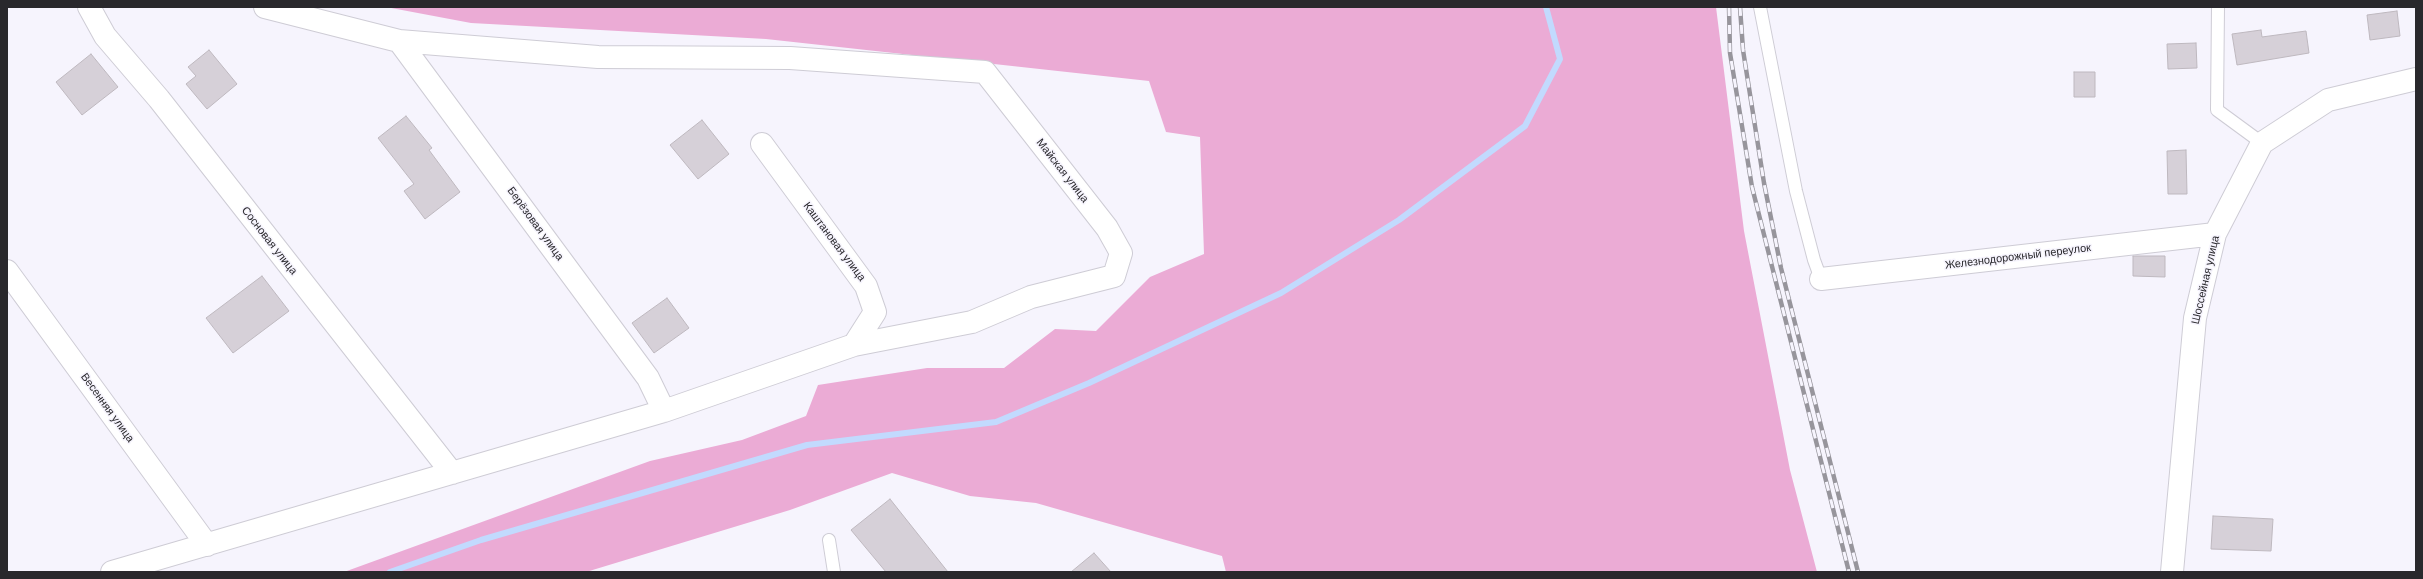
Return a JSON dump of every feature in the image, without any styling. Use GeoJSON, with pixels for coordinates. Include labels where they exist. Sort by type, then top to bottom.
{"type":"FeatureCollection","features":[{"type":"Feature","properties":{"kind":"street","name":"Сосновая улица"},"geometry":{"type":"LineString","coordinates":[[89,7],[106,36],[159,99],[452,474]]}},
{"type":"Feature","properties":{"kind":"street"},"geometry":{"type":"LineString","coordinates":[[265,7],[399,41]]}},
{"type":"Feature","properties":{"kind":"street","name":"Майская улица"},"geometry":{"type":"LineString","coordinates":[[399,41],[598,56],[790,58],[985,72],[1107,228],[1121,253],[1114,276],[1031,297],[972,322],[854,345]]}},
{"type":"Feature","properties":{"kind":"street","name":"Берёзовая улица"},"geometry":{"type":"LineString","coordinates":[[399,41],[648,378],[664,411]]}},
{"type":"Feature","properties":{"kind":"street"},"geometry":{"type":"LineString","coordinates":[[2262,142],[2328,100],[2416,79]]}},
{"type":"Feature","properties":{"kind":"street","name":"Шоссейная улица"},"geometry":{"type":"LineString","coordinates":[[2172,572],[2195,318],[2215,234],[2262,142]]}},
{"type":"Feature","properties":{"kind":"street","name":"Каштановая улица"},"geometry":{"type":"LineString","coordinates":[[762,144],[866,286],[875,312],[854,345]]}},
{"type":"Feature","properties":{"kind":"street","name":"Железнодорожный переулок"},"geometry":{"type":"LineString","coordinates":[[1822,279],[2215,234]]}},
{"type":"Feature","properties":{"kind":"street","name":"Весенняя улица"},"geometry":{"type":"LineString","coordinates":[[7,271],[207,544]]}},
{"type":"Feature","properties":{"kind":"street"},"geometry":{"type":"LineString","coordinates":[[112,572],[664,411],[854,345]]}},
{"type":"Feature","properties":{"kind":"lane"},"geometry":{"type":"LineString","coordinates":[[1760,7],[1796,191],[1814,260],[1822,279]]}},
{"type":"Feature","properties":{"kind":"lane"},"geometry":{"type":"LineString","coordinates":[[2218,7],[2217,110],[2262,142]]}},
{"type":"Feature","properties":{"kind":"lane"},"geometry":{"type":"LineString","coordinates":[[829,540],[834,572]]}},
{"type":"Feature","properties":{"kind":"shaded area"},"geometry":{"type":"Polygon","coordinates":[[[386,7],[1716,7],[1744,231],[1790,470],[1817,572],[1226,572],[1222,556],[1036,503],[970,496],[892,473],[790,510],[586,572],[344,572],[650,461],[742,440],[806,416],[818,385],[927,368],[1004,368],[1055,329],[1096,331],[1150,277],[1204,254],[1200,137],[1166,132],[1149,81],[766,39],[471,23],[386,7]]]}},
{"type":"Feature","properties":{"kind":"building"},"geometry":{"type":"Polygon","coordinates":[[[2397,11],[2400,36],[2370,40],[2367,15],[2397,11]]]}},
{"type":"Feature","properties":{"kind":"building"},"geometry":{"type":"Polygon","coordinates":[[[2261,30],[2262,37],[2306,31],[2309,53],[2237,65],[2232,34],[2261,30]]]}},
{"type":"Feature","properties":{"kind":"building"},"geometry":{"type":"Polygon","coordinates":[[[2196,43],[2197,68],[2168,69],[2167,44],[2196,43]]]}},
{"type":"Feature","properties":{"kind":"building"},"geometry":{"type":"Polygon","coordinates":[[[209,50],[237,84],[207,109],[186,84],[196,76],[188,67],[209,50]]]}},
{"type":"Feature","properties":{"kind":"building"},"geometry":{"type":"Polygon","coordinates":[[[91,54],[118,87],[82,115],[56,82],[91,54]]]}},
{"type":"Feature","properties":{"kind":"building"},"geometry":{"type":"Polygon","coordinates":[[[2074,72],[2095,72],[2095,97],[2074,97],[2074,72]]]}},
{"type":"Feature","properties":{"kind":"building"},"geometry":{"type":"Polygon","coordinates":[[[406,116],[432,148],[429,150],[460,192],[425,219],[404,191],[414,184],[378,138],[406,116]]]}},
{"type":"Feature","properties":{"kind":"building"},"geometry":{"type":"Polygon","coordinates":[[[702,120],[729,154],[698,179],[670,145],[702,120]]]}},
{"type":"Feature","properties":{"kind":"building"},"geometry":{"type":"Polygon","coordinates":[[[2186,150],[2187,194],[2168,194],[2167,151],[2186,150]]]}},
{"type":"Feature","properties":{"kind":"building"},"geometry":{"type":"Polygon","coordinates":[[[2133,256],[2165,256],[2165,277],[2133,276],[2133,256]]]}},
{"type":"Feature","properties":{"kind":"building"},"geometry":{"type":"Polygon","coordinates":[[[262,276],[289,311],[233,353],[206,318],[262,276]]]}},
{"type":"Feature","properties":{"kind":"building"},"geometry":{"type":"Polygon","coordinates":[[[667,298],[689,328],[654,353],[632,323],[667,298]]]}},
{"type":"Feature","properties":{"kind":"building"},"geometry":{"type":"Polygon","coordinates":[[[890,499],[948,572],[886,572],[851,530],[890,499]]]}},
{"type":"Feature","properties":{"kind":"building"},"geometry":{"type":"Polygon","coordinates":[[[2213,516],[2273,519],[2271,551],[2211,549],[2213,516]]]}},
{"type":"Feature","properties":{"kind":"building"},"geometry":{"type":"Polygon","coordinates":[[[1094,553],[1111,572],[1071,572],[1094,553]]]}},
{"type":"Feature","properties":{"kind":"waterway"},"geometry":{"type":"LineString","coordinates":[[390,572],[481,540],[807,445],[996,422],[1089,383],[1281,293],[1399,220],[1525,126],[1560,59],[1546,7]]}},
{"type":"Feature","properties":{"kind":"railway"},"geometry":{"type":"LineString","coordinates":[[1729,7],[1730,53],[1752,187],[1849,572]]}},
{"type":"Feature","properties":{"kind":"railway"},"geometry":{"type":"LineString","coordinates":[[1740,7],[1743,50],[1764,183],[1781,268],[1858,572]]}}]}
